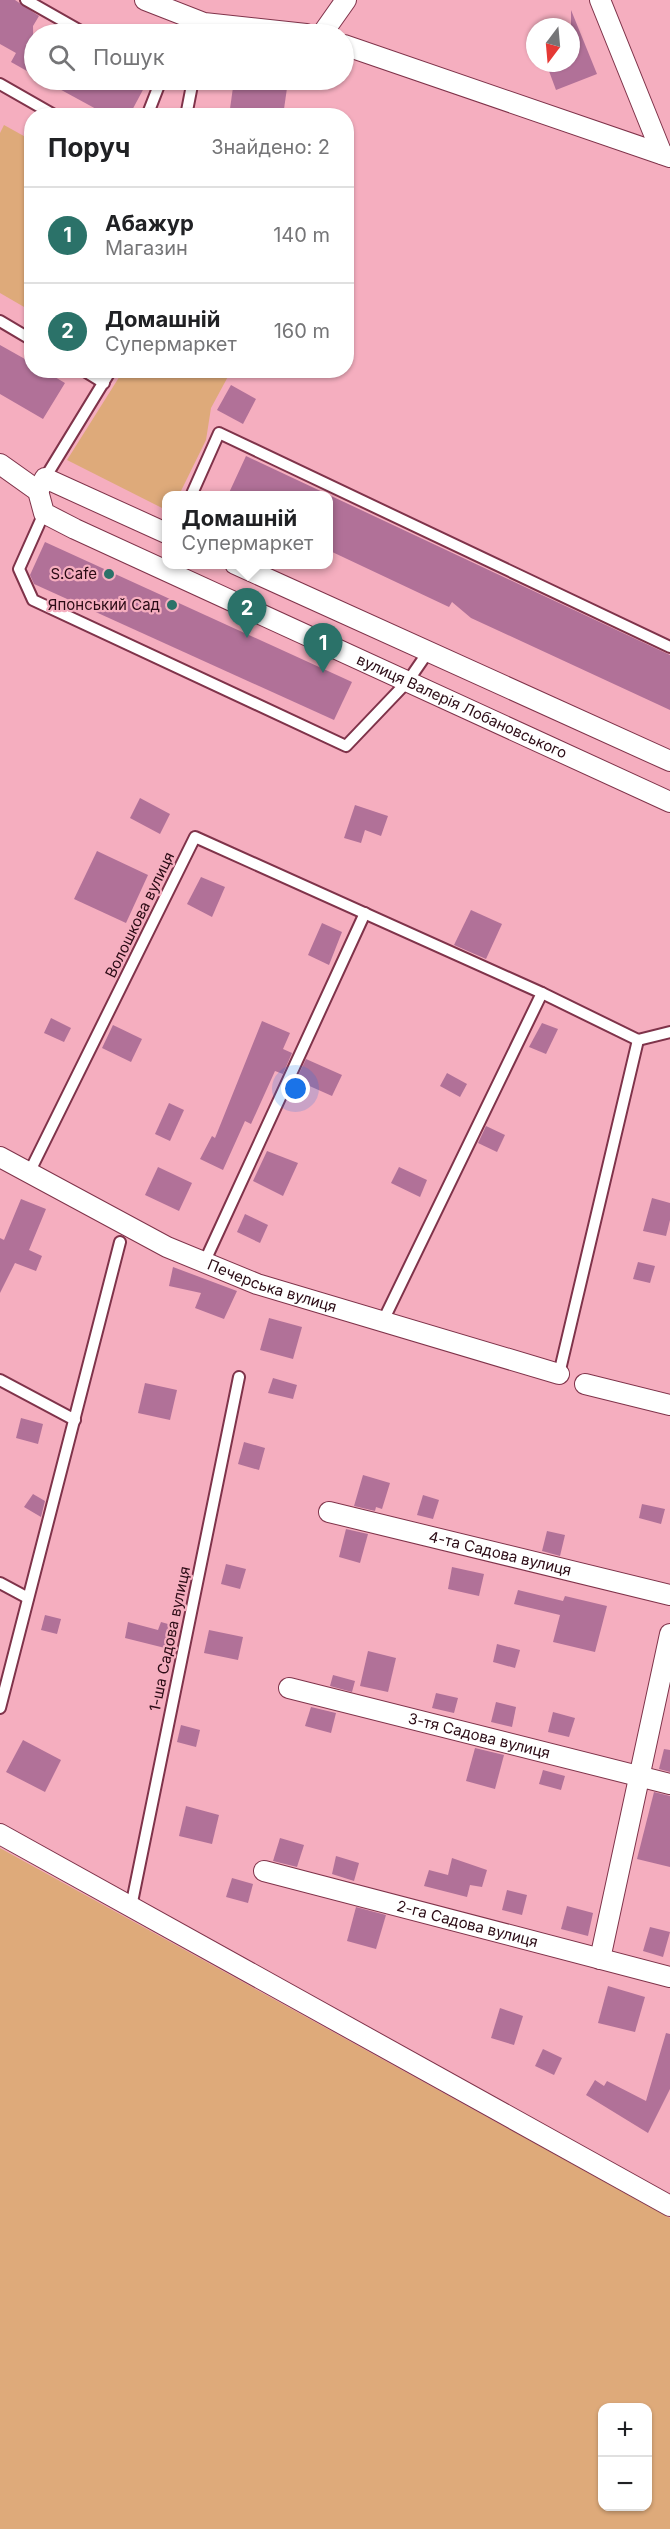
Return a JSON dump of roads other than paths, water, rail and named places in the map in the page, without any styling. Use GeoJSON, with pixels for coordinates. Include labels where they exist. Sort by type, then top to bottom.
{"type":"FeatureCollection","features":[{"type":"Feature","properties":{"kind":"street"},"geometry":{"type":"LineString","coordinates":[[145,0],[193,24]]}},
{"type":"Feature","properties":{"kind":"street"},"geometry":{"type":"LineString","coordinates":[[329,24],[346,0]]}},
{"type":"Feature","properties":{"kind":"street"},"geometry":{"type":"LineString","coordinates":[[600,0],[666,156]]}},
{"type":"Feature","properties":{"kind":"street"},"geometry":{"type":"LineString","coordinates":[[354,48],[666,156]]}},
{"type":"Feature","properties":{"kind":"street"},"geometry":{"type":"LineString","coordinates":[[0,464],[41,485],[162,531]]}},
{"type":"Feature","properties":{"kind":"street"},"geometry":{"type":"LineString","coordinates":[[41,485],[44,513]]}},
{"type":"Feature","properties":{"kind":"street","name":"вулиця Валерія Лобановського"},"geometry":{"type":"LineString","coordinates":[[44,513],[162,567]]}},
{"type":"Feature","properties":{"kind":"street","name":"вулиця Валерія Лобановського"},"geometry":{"type":"LineString","coordinates":[[165,569],[670,802]]}},
{"type":"Feature","properties":{"kind":"street"},"geometry":{"type":"LineString","coordinates":[[246,569],[670,761]]}},
{"type":"Feature","properties":{"kind":"street","name":"Печерська вулиця"},"geometry":{"type":"LineString","coordinates":[[0,1157],[124,1225],[204,1263],[257,1284],[559,1374]]}},
{"type":"Feature","properties":{"kind":"street"},"geometry":{"type":"LineString","coordinates":[[585,1384],[670,1405]]}},
{"type":"Feature","properties":{"kind":"street","name":"4-та Садова вулиця"},"geometry":{"type":"LineString","coordinates":[[330,1512],[670,1595]]}},
{"type":"Feature","properties":{"kind":"street"},"geometry":{"type":"LineString","coordinates":[[600,1959],[670,1634]]}},
{"type":"Feature","properties":{"kind":"street","name":"3-тя Садова вулиця"},"geometry":{"type":"LineString","coordinates":[[289,1688],[670,1784]]}},
{"type":"Feature","properties":{"kind":"street"},"geometry":{"type":"LineString","coordinates":[[0,1834],[670,2206]]}},
{"type":"Feature","properties":{"kind":"street","name":"2-га Садова вулиця"},"geometry":{"type":"LineString","coordinates":[[264,1871],[670,1977]]}},
{"type":"Feature","properties":{"kind":"lane"},"geometry":{"type":"LineString","coordinates":[[26,0],[68,24]]}},
{"type":"Feature","properties":{"kind":"lane"},"geometry":{"type":"LineString","coordinates":[[0,84],[42,108]]}},
{"type":"Feature","properties":{"kind":"lane"},"geometry":{"type":"LineString","coordinates":[[150,108],[157,90]]}},
{"type":"Feature","properties":{"kind":"lane"},"geometry":{"type":"LineString","coordinates":[[188,108],[191,90]]}},
{"type":"Feature","properties":{"kind":"lane"},"geometry":{"type":"LineString","coordinates":[[0,321],[24,335]]}},
{"type":"Feature","properties":{"kind":"lane"},"geometry":{"type":"LineString","coordinates":[[96,378],[104,383]]}},
{"type":"Feature","properties":{"kind":"lane"},"geometry":{"type":"LineString","coordinates":[[41,485],[107,378]]}},
{"type":"Feature","properties":{"kind":"lane"},"geometry":{"type":"LineString","coordinates":[[193,491],[219,433],[670,647]]}},
{"type":"Feature","properties":{"kind":"lane"},"geometry":{"type":"LineString","coordinates":[[44,513],[19,569],[33,600],[346,746],[408,681],[428,652]]}},
{"type":"Feature","properties":{"kind":"lane","name":"Волошкова вулиця"},"geometry":{"type":"LineString","coordinates":[[28,1173],[195,837],[542,993],[638,1040]]}},
{"type":"Feature","properties":{"kind":"lane"},"geometry":{"type":"LineString","coordinates":[[204,1263],[364,913]]}},
{"type":"Feature","properties":{"kind":"lane"},"geometry":{"type":"LineString","coordinates":[[382,1323],[542,993]]}},
{"type":"Feature","properties":{"kind":"lane"},"geometry":{"type":"LineString","coordinates":[[559,1374],[638,1040],[670,1032]]}},
{"type":"Feature","properties":{"kind":"lane"},"geometry":{"type":"LineString","coordinates":[[0,1708],[120,1242]]}},
{"type":"Feature","properties":{"kind":"lane","name":"1-ша Садова вулиця"},"geometry":{"type":"LineString","coordinates":[[130,1907],[239,1377]]}},
{"type":"Feature","properties":{"kind":"lane"},"geometry":{"type":"LineString","coordinates":[[0,1380],[75,1420]]}},
{"type":"Feature","properties":{"kind":"lane"},"geometry":{"type":"LineString","coordinates":[[0,1583],[28,1598]]}},
{"type":"Feature","properties":{"kind":"place","name":"S.Cafe"},"geometry":{"type":"Point","coordinates":[109,574]}},
{"type":"Feature","properties":{"kind":"place","name":"Японський Сад"},"geometry":{"type":"Point","coordinates":[172,605]}},
{"type":"Feature","properties":{"kind":"place","name":"Домашній"},"geometry":{"type":"Point","coordinates":[247,638]}},
{"type":"Feature","properties":{"kind":"place","name":"Абажур"},"geometry":{"type":"Point","coordinates":[323,673]}}]}
